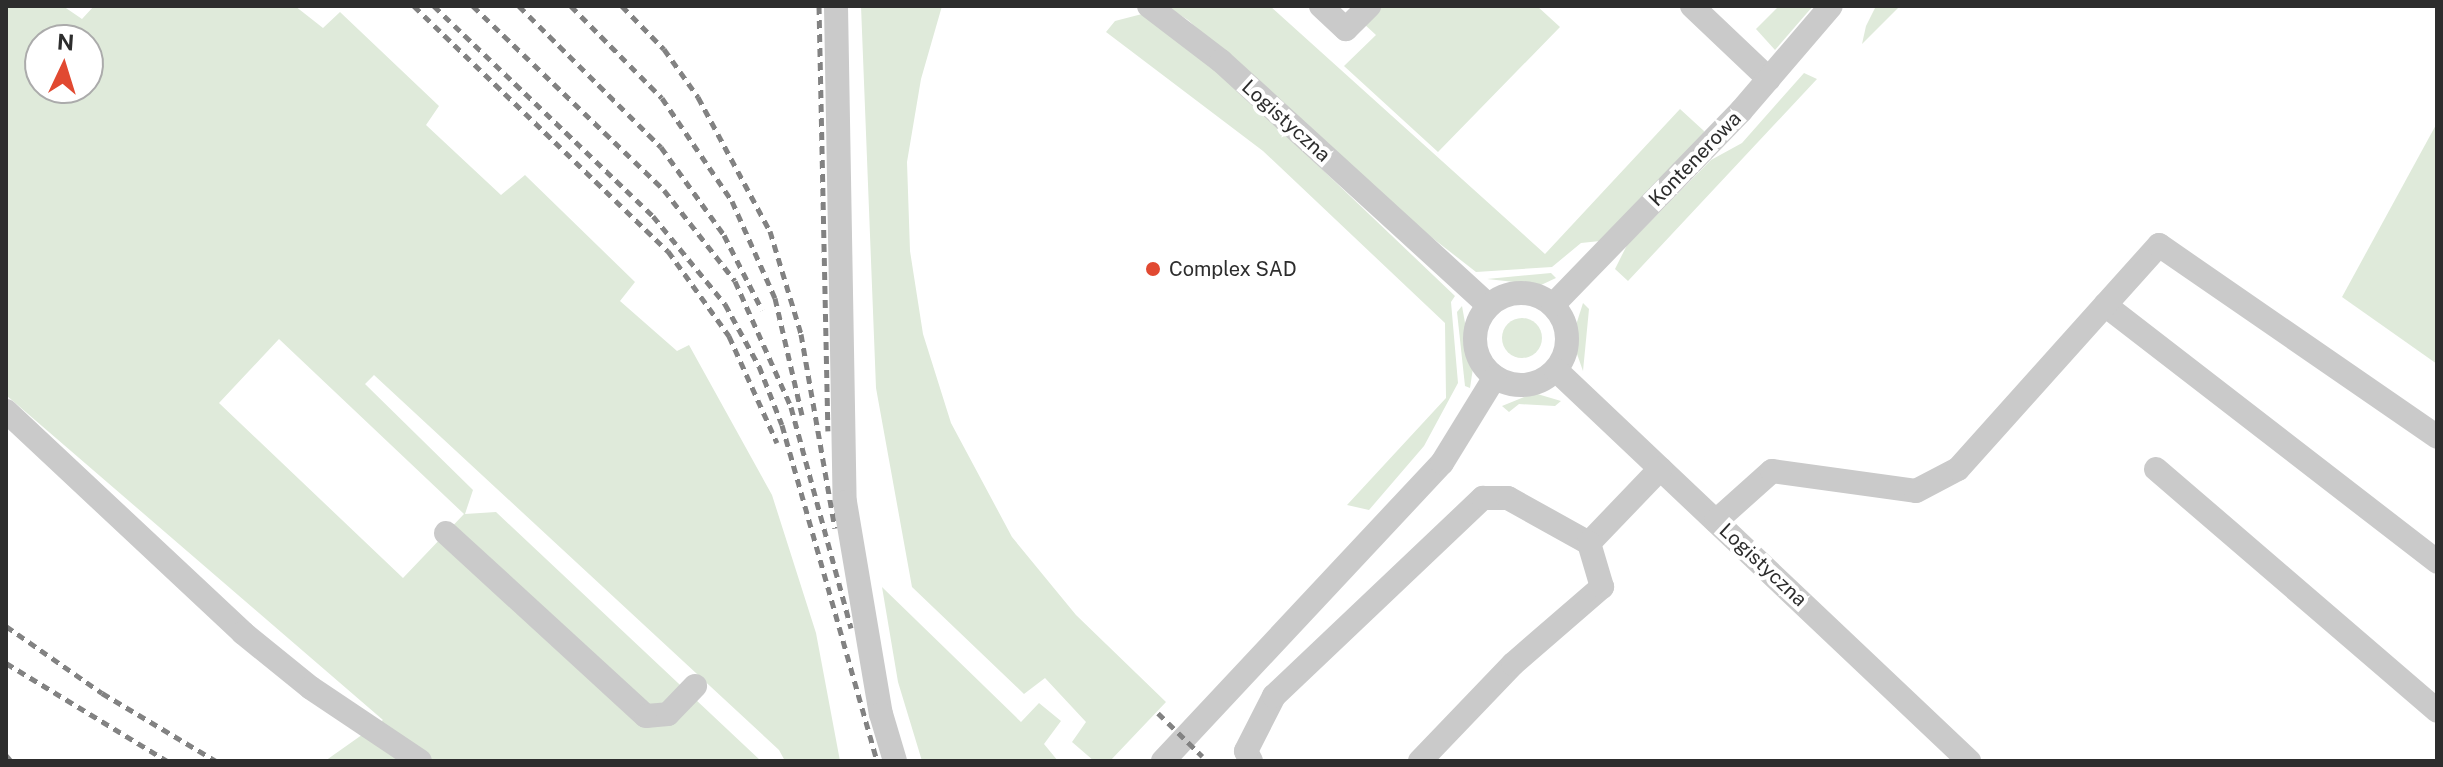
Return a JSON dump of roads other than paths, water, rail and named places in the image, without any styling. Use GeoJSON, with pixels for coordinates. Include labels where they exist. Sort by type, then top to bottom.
{"type":"FeatureCollection","features":[{"type":"Feature","properties":{"kind":"street"},"geometry":{"type":"LineString","coordinates":[[836,6],[845,502],[881,714],[895,761]]}},
{"type":"Feature","properties":{"kind":"street","name":"Logistyczna"},"geometry":{"type":"LineString","coordinates":[[1149,6],[1221,61],[1489,306]]}},
{"type":"Feature","properties":{"kind":"street"},"geometry":{"type":"LineString","coordinates":[[1321,6],[1346,29],[1369,6]]}},
{"type":"Feature","properties":{"kind":"street"},"geometry":{"type":"LineString","coordinates":[[1692,6],[1769,79]]}},
{"type":"Feature","properties":{"kind":"street","name":"Kontenerowa"},"geometry":{"type":"LineString","coordinates":[[1553,305],[1769,79],[1831,6]]}},
{"type":"Feature","properties":{"kind":"street"},"geometry":{"type":"LineString","coordinates":[[1716,521],[1772,471],[1916,491],[1958,469],[2159,245],[2437,437]]}},
{"type":"Feature","properties":{"kind":"street"},"geometry":{"type":"LineString","coordinates":[[1524,293],[1553,305],[1563,319],[1567,342],[1556,370],[1530,385],[1495,377],[1476,348],[1478,324],[1489,306],[1524,293]]}},
{"type":"Feature","properties":{"kind":"street"},"geometry":{"type":"LineString","coordinates":[[2105,305],[2437,562]]}},
{"type":"Feature","properties":{"kind":"street","name":"Logistyczna"},"geometry":{"type":"LineString","coordinates":[[1556,370],[1969,761]]}},
{"type":"Feature","properties":{"kind":"street"},"geometry":{"type":"LineString","coordinates":[[1163,761],[1442,463],[1495,377]]}},
{"type":"Feature","properties":{"kind":"street"},"geometry":{"type":"LineString","coordinates":[[6,411],[243,633],[311,688],[420,761]]}},
{"type":"Feature","properties":{"kind":"street"},"geometry":{"type":"LineString","coordinates":[[1589,543],[1660,469]]}},
{"type":"Feature","properties":{"kind":"street"},"geometry":{"type":"LineString","coordinates":[[2156,469],[2437,711]]}},
{"type":"Feature","properties":{"kind":"street"},"geometry":{"type":"LineString","coordinates":[[1251,761],[1246,751],[1274,696],[1483,498],[1508,498],[1589,543],[1602,587],[1513,664],[1420,761]]}},
{"type":"Feature","properties":{"kind":"street"},"geometry":{"type":"LineString","coordinates":[[446,533],[646,716],[668,714],[695,686]]}},
{"type":"Feature","properties":{"kind":"railway"},"geometry":{"type":"LineString","coordinates":[[414,6],[668,251],[729,336],[777,443]]}},
{"type":"Feature","properties":{"kind":"railway"},"geometry":{"type":"LineString","coordinates":[[434,6],[653,216],[725,304],[759,366],[782,425],[877,761]]}},
{"type":"Feature","properties":{"kind":"railway"},"geometry":{"type":"LineString","coordinates":[[473,6],[664,190],[735,281],[791,407],[851,628]]}},
{"type":"Feature","properties":{"kind":"railway"},"geometry":{"type":"LineString","coordinates":[[519,6],[661,147],[724,235],[762,310]]}},
{"type":"Feature","properties":{"kind":"railway"},"geometry":{"type":"LineString","coordinates":[[571,6],[662,98],[732,201],[775,298],[802,415]]}},
{"type":"Feature","properties":{"kind":"railway"},"geometry":{"type":"LineString","coordinates":[[622,6],[664,49],[698,97],[770,231],[801,334],[835,528]]}},
{"type":"Feature","properties":{"kind":"railway"},"geometry":{"type":"LineString","coordinates":[[819,6],[828,431]]}},
{"type":"Feature","properties":{"kind":"railway"},"geometry":{"type":"LineString","coordinates":[[6,626],[102,693],[216,761]]}},
{"type":"Feature","properties":{"kind":"railway"},"geometry":{"type":"LineString","coordinates":[[6,663],[167,761]]}},
{"type":"Feature","properties":{"kind":"railway"},"geometry":{"type":"LineString","coordinates":[[1158,713],[1202,756]]}},
{"type":"Feature","properties":{"kind":"railway"},"geometry":{"type":"LineString","coordinates":[[6,755],[11,761]]}},
{"type":"Feature","properties":{"kind":"place","name":"Complex SAD"},"geometry":{"type":"Point","coordinates":[1153,269]}}]}
